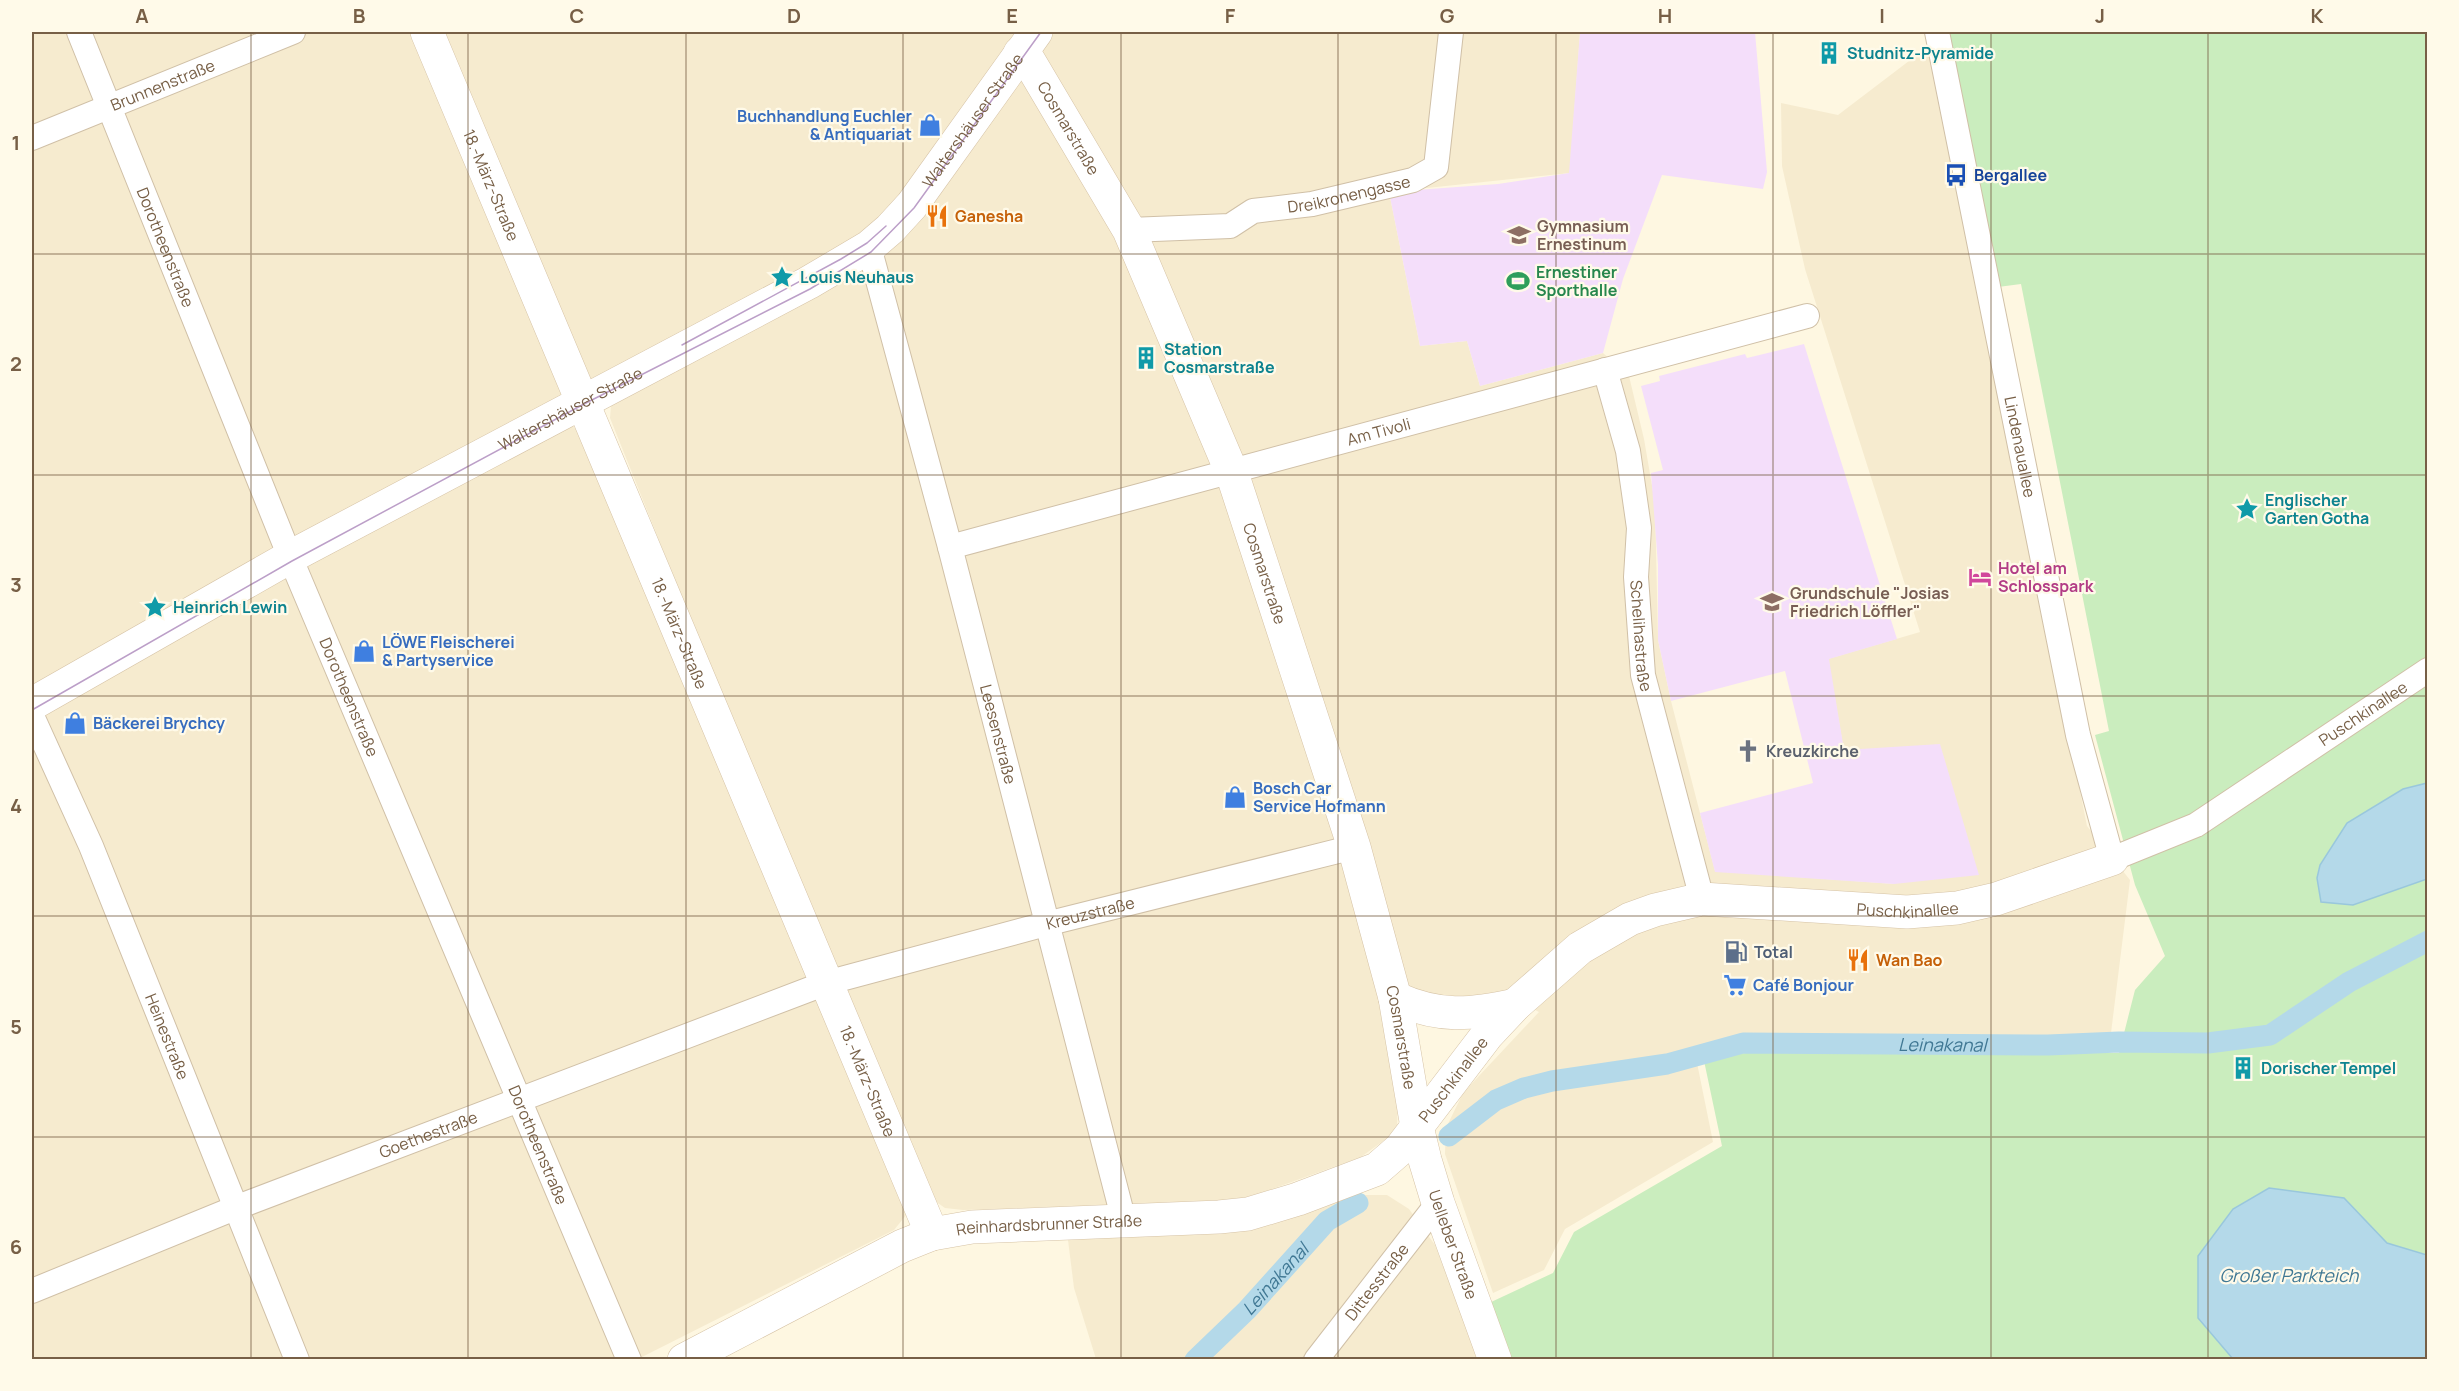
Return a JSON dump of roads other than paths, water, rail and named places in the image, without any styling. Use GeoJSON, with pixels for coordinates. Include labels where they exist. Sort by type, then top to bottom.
{"type":"FeatureCollection","features":[{"type":"Feature","properties":{"kind":"street","name":"Dorotheenstraße"},"geometry":{"type":"LineString","coordinates":[[79,32],[290,557],[629,1359]]}},
{"type":"Feature","properties":{"kind":"street","name":"Brunnenstraße"},"geometry":{"type":"LineString","coordinates":[[32,138],[293,32]]}},
{"type":"Feature","properties":{"kind":"street","name":"18.-März-Straße"},"geometry":{"type":"LineString","coordinates":[[427,32],[932,1234]]}},
{"type":"Feature","properties":{"kind":"street","name":"Dreikronengasse"},"geometry":{"type":"LineString","coordinates":[[1128,230],[1230,226],[1253,211],[1312,204],[1413,180],[1436,167],[1451,32]]}},
{"type":"Feature","properties":{"kind":"street","name":"Lindenauallee"},"geometry":{"type":"LineString","coordinates":[[1937,32],[2078,735],[2112,859]]}},
{"type":"Feature","properties":{"kind":"street","name":"Waltershäuser Straße"},"geometry":{"type":"LineString","coordinates":[[32,704],[290,557],[808,283],[868,247],[890,229],[912,205],[1028,42]]}},
{"type":"Feature","properties":{"kind":"street","name":"Cosmarstraße"},"geometry":{"type":"LineString","coordinates":[[1028,42],[1029,61],[1128,230],[1232,473],[1354,847],[1395,998],[1418,1127]]}},
{"type":"Feature","properties":{"kind":"street","name":"Leesenstraße"},"geometry":{"type":"LineString","coordinates":[[868,247],[950,547],[1124,1221]]}},
{"type":"Feature","properties":{"kind":"street","name":"Am Tivoli"},"geometry":{"type":"LineString","coordinates":[[950,547],[1232,473],[1807,316]]}},
{"type":"Feature","properties":{"kind":"street","name":"Schelihastraße"},"geometry":{"type":"LineString","coordinates":[[1605,370],[1628,451],[1639,528],[1636,577],[1643,675],[1702,899]]}},
{"type":"Feature","properties":{"kind":"street","name":"Puschkinallee"},"geometry":{"type":"LineString","coordinates":[[1418,1127],[1487,1035],[1515,1005],[1580,948],[1609,930],[1655,910],[1702,899],[1896,912],[1976,905],[2112,859],[2196,825],[2427,670]]}},
{"type":"Feature","properties":{"kind":"street","name":"Heinestraße"},"geometry":{"type":"LineString","coordinates":[[32,716],[91,846],[297,1359]]}},
{"type":"Feature","properties":{"kind":"street","name":"Kreuzstraße"},"geometry":{"type":"LineString","coordinates":[[826,982],[1354,847]]}},
{"type":"Feature","properties":{"kind":"street","name":"Goethestraße"},"geometry":{"type":"LineString","coordinates":[[32,1291],[235,1208],[826,982]]}},
{"type":"Feature","properties":{"kind":"street"},"geometry":{"type":"LineString","coordinates":[[1395,998],[1432,1011],[1451,1014],[1470,1014],[1515,1005]]}},
{"type":"Feature","properties":{"kind":"street","name":"Reinhardsbrunner Straße"},"geometry":{"type":"LineString","coordinates":[[684,1359],[862,1265],[932,1234],[972,1227],[1248,1214],[1298,1199],[1377,1169],[1400,1149],[1418,1127]]}},
{"type":"Feature","properties":{"kind":"street","name":"Uelleber Straße"},"geometry":{"type":"LineString","coordinates":[[1418,1127],[1438,1203],[1495,1359]]}},
{"type":"Feature","properties":{"kind":"street","name":"Dittesstraße"},"geometry":{"type":"LineString","coordinates":[[1316,1359],[1438,1203]]}},
{"type":"Feature","properties":{"kind":"water"},"geometry":{"type":"Polygon","coordinates":[[[2427,783],[2427,879],[2353,905],[2321,902],[2317,878],[2320,865],[2347,823],[2403,789],[2427,783]]]}},
{"type":"Feature","properties":{"kind":"water","name":"Großer Parkteich"},"geometry":{"type":"Polygon","coordinates":[[[2269,1188],[2344,1198],[2387,1243],[2427,1255],[2427,1359],[2233,1359],[2198,1318],[2198,1256],[2233,1209],[2269,1188]]]}},
{"type":"Feature","properties":{"kind":"waterway","name":"Leinakanal"},"geometry":{"type":"LineString","coordinates":[[1449,1136],[1496,1100],[1524,1088],[1552,1081],[1667,1064],[1743,1043],[2048,1045],[2119,1042],[2208,1043],[2270,1035],[2349,982],[2428,941]]}},
{"type":"Feature","properties":{"kind":"waterway","name":"Leinakanal"},"geometry":{"type":"LineString","coordinates":[[1195,1360],[1247,1310],[1327,1221],[1358,1203]]}},
{"type":"Feature","properties":{"kind":"tram line"},"geometry":{"type":"LineString","coordinates":[[32,710],[292,561],[584,404],[810,289],[871,252],[914,208],[1041,32]]}},
{"type":"Feature","properties":{"kind":"tram line"},"geometry":{"type":"LineString","coordinates":[[682,345],[841,259],[867,243],[886,226]]}},
{"type":"Feature","properties":{"kind":"place","name":"Studnitz-Pyramide"},"geometry":{"type":"Point","coordinates":[1829,53]}},
{"type":"Feature","properties":{"kind":"place","name":"Buchhandlung Euchler & Antiquariat"},"geometry":{"type":"Point","coordinates":[930,125]}},
{"type":"Feature","properties":{"kind":"place","name":"Bergallee"},"geometry":{"type":"Point","coordinates":[1956,175]}},
{"type":"Feature","properties":{"kind":"place","name":"Ganesha"},"geometry":{"type":"Point","coordinates":[937,216]}},
{"type":"Feature","properties":{"kind":"place","name":"Gymnasium Ernestinum"},"geometry":{"type":"Point","coordinates":[1519,235]}},
{"type":"Feature","properties":{"kind":"place","name":"Louis Neuhaus"},"geometry":{"type":"Point","coordinates":[782,277]}},
{"type":"Feature","properties":{"kind":"place","name":"Ernestiner Sporthalle"},"geometry":{"type":"Point","coordinates":[1518,281]}},
{"type":"Feature","properties":{"kind":"place","name":"Station Cosmarstraße"},"geometry":{"type":"Point","coordinates":[1146,358]}},
{"type":"Feature","properties":{"kind":"place","name":"Englischer Garten Gotha"},"geometry":{"type":"Point","coordinates":[2247,509]}},
{"type":"Feature","properties":{"kind":"place","name":"Hotel am Schlosspark"},"geometry":{"type":"Point","coordinates":[1980,577]}},
{"type":"Feature","properties":{"kind":"place","name":"Grundschule \"Josias Friedrich Löffler\""},"geometry":{"type":"Point","coordinates":[1772,602]}},
{"type":"Feature","properties":{"kind":"place","name":"Heinrich Lewin"},"geometry":{"type":"Point","coordinates":[155,607]}},
{"type":"Feature","properties":{"kind":"place","name":"LÖWE Fleischerei & Partyservice"},"geometry":{"type":"Point","coordinates":[364,651]}},
{"type":"Feature","properties":{"kind":"place","name":"Bäckerei Brychcy"},"geometry":{"type":"Point","coordinates":[75,723]}},
{"type":"Feature","properties":{"kind":"place","name":"Kreuzkirche"},"geometry":{"type":"Point","coordinates":[1748,751]}},
{"type":"Feature","properties":{"kind":"place","name":"Bosch Car Service Hofmann"},"geometry":{"type":"Point","coordinates":[1235,797]}},
{"type":"Feature","properties":{"kind":"place","name":"Total"},"geometry":{"type":"Point","coordinates":[1736,952]}},
{"type":"Feature","properties":{"kind":"place","name":"Wan Bao"},"geometry":{"type":"Point","coordinates":[1858,960]}},
{"type":"Feature","properties":{"kind":"place","name":"Café Bonjour"},"geometry":{"type":"Point","coordinates":[1735,985]}},
{"type":"Feature","properties":{"kind":"place","name":"Dorischer Tempel"},"geometry":{"type":"Point","coordinates":[2243,1068]}}]}
